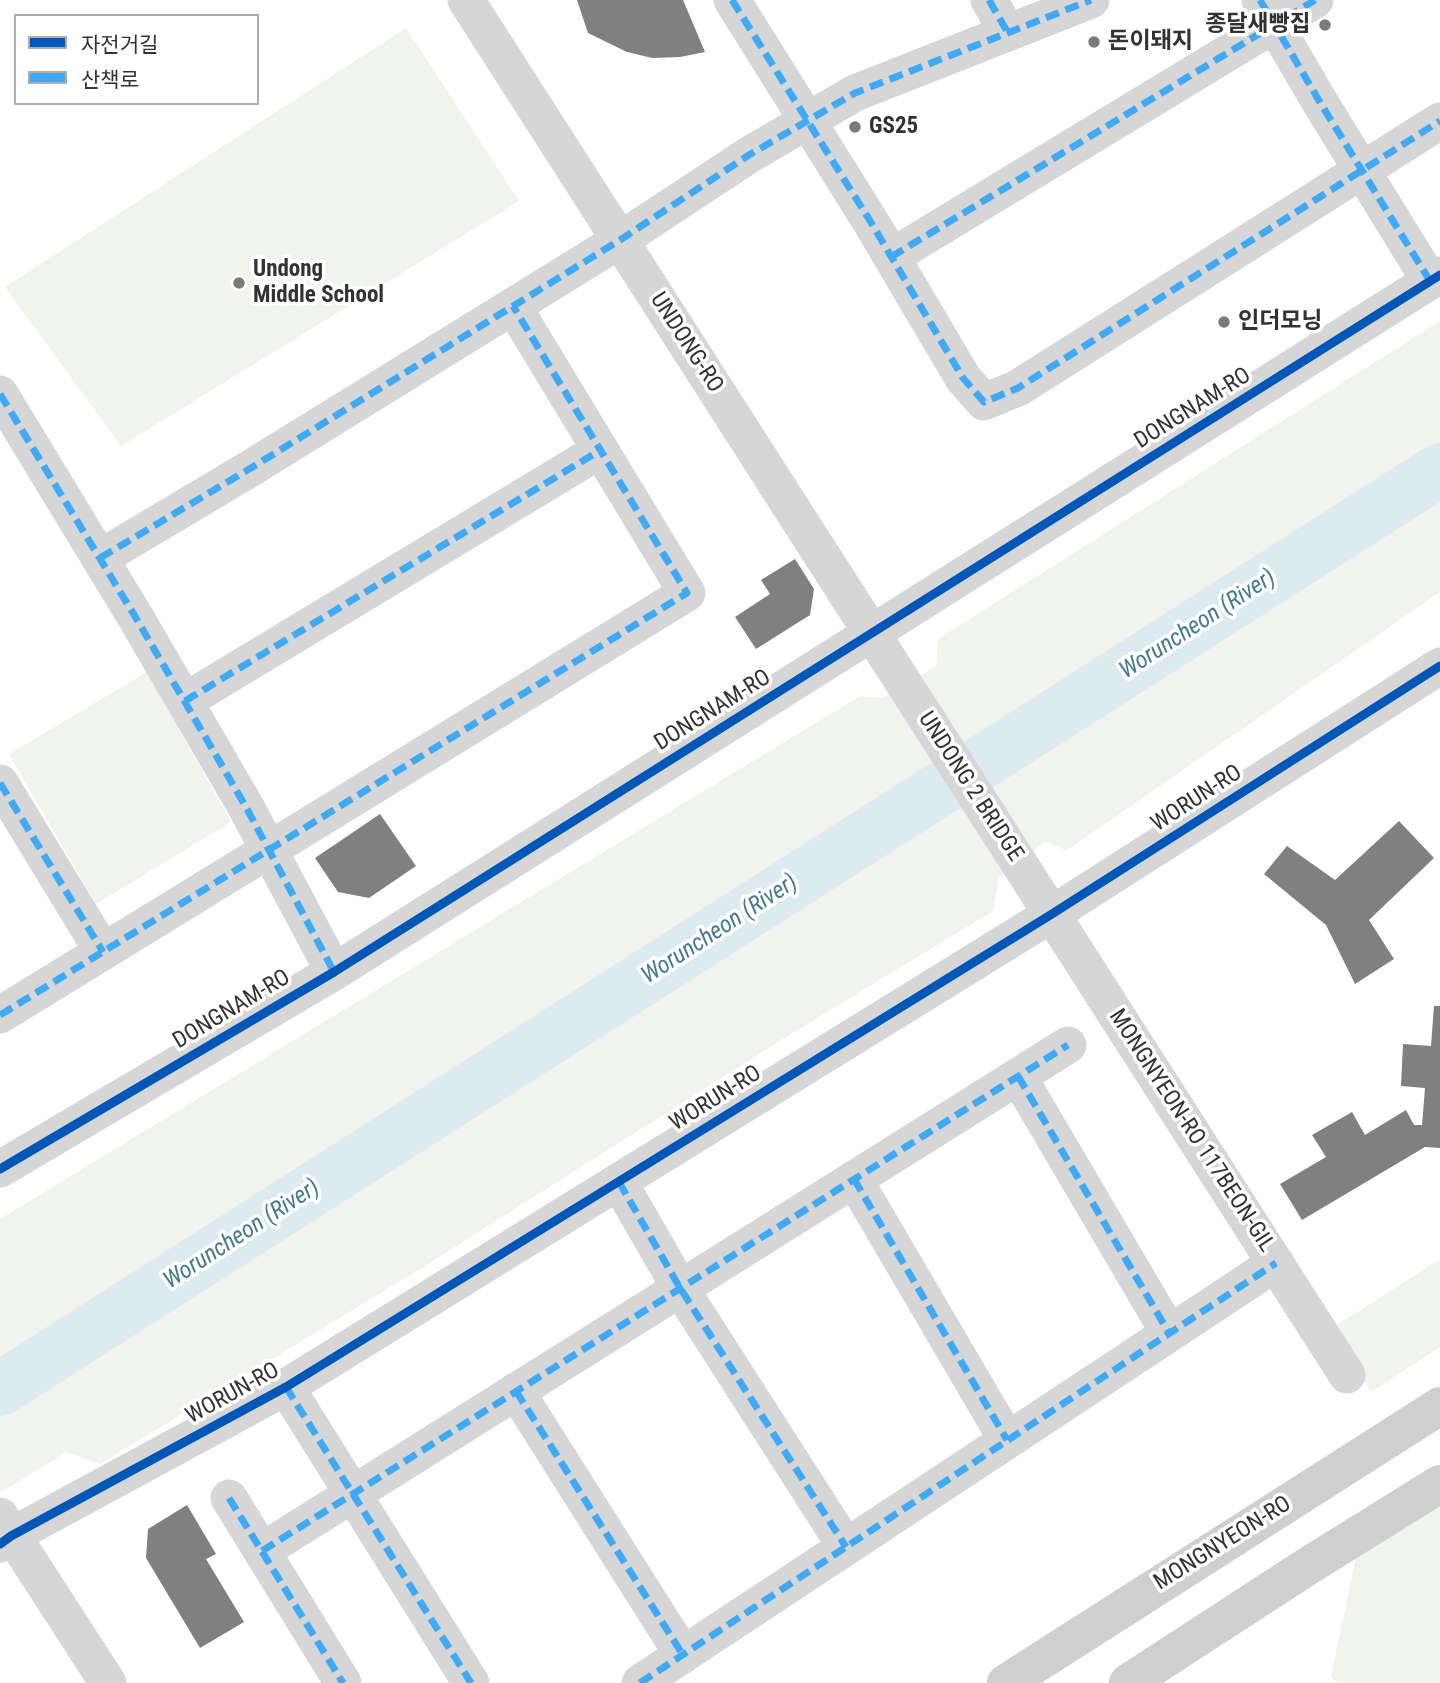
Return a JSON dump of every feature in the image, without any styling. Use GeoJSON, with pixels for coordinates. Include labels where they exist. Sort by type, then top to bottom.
{"type":"FeatureCollection","features":[{"type":"Feature","properties":{"kind":"street","name":"UNDONG-RO"},"geometry":{"type":"LineString","coordinates":[[466,0],[906,687]]}},
{"type":"Feature","properties":{"kind":"street"},"geometry":{"type":"LineString","coordinates":[[733,0],[963,378],[984,402],[1017,388],[1440,121]]}},
{"type":"Feature","properties":{"kind":"street"},"geometry":{"type":"LineString","coordinates":[[989,0],[1008,33]]}},
{"type":"Feature","properties":{"kind":"street"},"geometry":{"type":"LineString","coordinates":[[100,558],[620,240],[749,155],[855,93],[1091,0]]}},
{"type":"Feature","properties":{"kind":"street"},"geometry":{"type":"LineString","coordinates":[[891,257],[1267,13],[1315,0]]}},
{"type":"Feature","properties":{"kind":"street"},"geometry":{"type":"LineString","coordinates":[[1267,13],[1362,171],[1435,278]]}},
{"type":"Feature","properties":{"kind":"street","name":"DONGNAM-RO"},"geometry":{"type":"LineString","coordinates":[[0,1170],[334,972],[1435,278]]}},
{"type":"Feature","properties":{"kind":"street"},"geometry":{"type":"LineString","coordinates":[[0,1016],[687,593],[513,306]]}},
{"type":"Feature","properties":{"kind":"street"},"geometry":{"type":"LineString","coordinates":[[0,394],[185,701],[270,850],[334,972]]}},
{"type":"Feature","properties":{"kind":"street"},"geometry":{"type":"LineString","coordinates":[[185,701],[599,451]]}},
{"type":"Feature","properties":{"kind":"street","name":"WORUN-RO"},"geometry":{"type":"LineString","coordinates":[[4,1532],[286,1387],[619,1182],[1043,901],[1440,666]]}},
{"type":"Feature","properties":{"kind":"street","name":"UNDONG 2 BRIDGE"},"geometry":{"type":"LineString","coordinates":[[906,687],[1043,901]]}},
{"type":"Feature","properties":{"kind":"street"},"geometry":{"type":"LineString","coordinates":[[0,783],[103,952]]}},
{"type":"Feature","properties":{"kind":"street","name":"MONGNYEON-RO 117BEON-GIL"},"geometry":{"type":"LineString","coordinates":[[1043,901],[1347,1375]]}},
{"type":"Feature","properties":{"kind":"street"},"geometry":{"type":"LineString","coordinates":[[261,1551],[1068,1045]]}},
{"type":"Feature","properties":{"kind":"street"},"geometry":{"type":"LineString","coordinates":[[1018,1076],[1169,1333]]}},
{"type":"Feature","properties":{"kind":"street"},"geometry":{"type":"LineString","coordinates":[[854,1179],[1007,1440]]}},
{"type":"Feature","properties":{"kind":"street"},"geometry":{"type":"LineString","coordinates":[[619,1182],[680,1288],[846,1547]]}},
{"type":"Feature","properties":{"kind":"street"},"geometry":{"type":"LineString","coordinates":[[640,1683],[1276,1263]]}},
{"type":"Feature","properties":{"kind":"street"},"geometry":{"type":"LineString","coordinates":[[286,1387],[471,1683]]}},
{"type":"Feature","properties":{"kind":"street"},"geometry":{"type":"LineString","coordinates":[[516,1391],[683,1655]]}},
{"type":"Feature","properties":{"kind":"street","name":"MONGNYEON-RO"},"geometry":{"type":"LineString","coordinates":[[1006,1683],[1440,1406]]}},
{"type":"Feature","properties":{"kind":"street"},"geometry":{"type":"LineString","coordinates":[[1128,1683],[1440,1484]]}},
{"type":"Feature","properties":{"kind":"street"},"geometry":{"type":"LineString","coordinates":[[229,1498],[343,1683]]}},
{"type":"Feature","properties":{"kind":"street"},"geometry":{"type":"LineString","coordinates":[[4,1532],[108,1683]]}},
{"type":"Feature","properties":{"kind":"shaded area"},"geometry":{"type":"Polygon","coordinates":[[[406,28],[519,201],[121,446],[5,287],[406,28]]]}},
{"type":"Feature","properties":{"kind":"shaded area"},"geometry":{"type":"Polygon","coordinates":[[[1440,321],[1440,592],[1066,851],[1045,841],[999,878],[993,911],[786,1037],[420,1269],[100,1464],[66,1452],[0,1493],[0,1219],[860,696],[883,698],[936,666],[938,639],[1440,321]]]}},
{"type":"Feature","properties":{"kind":"shaded area"},"geometry":{"type":"Polygon","coordinates":[[[147,672],[231,822],[96,904],[9,754],[147,672]]]}},
{"type":"Feature","properties":{"kind":"shaded area"},"geometry":{"type":"Polygon","coordinates":[[[1440,1259],[1440,1347],[1371,1392],[1331,1329],[1440,1259]]]}},
{"type":"Feature","properties":{"kind":"shaded area"},"geometry":{"type":"Polygon","coordinates":[[[1440,1500],[1440,1683],[1337,1683],[1331,1676],[1358,1548],[1440,1500]]]}},
{"type":"Feature","properties":{"kind":"building"},"geometry":{"type":"Polygon","coordinates":[[[577,0],[683,0],[705,52],[680,57],[652,58],[627,52],[588,33],[577,0]]]}},
{"type":"Feature","properties":{"kind":"building"},"geometry":{"type":"Polygon","coordinates":[[[795,559],[814,589],[810,615],[756,649],[735,617],[770,594],[761,580],[795,559]]]}},
{"type":"Feature","properties":{"kind":"building"},"geometry":{"type":"Polygon","coordinates":[[[380,814],[416,866],[369,898],[338,892],[315,858],[380,814]]]}},
{"type":"Feature","properties":{"kind":"building"},"geometry":{"type":"Polygon","coordinates":[[[1399,821],[1434,858],[1369,920],[1394,959],[1355,984],[1326,925],[1264,874],[1287,846],[1335,880],[1399,821]]]}},
{"type":"Feature","properties":{"kind":"building"},"geometry":{"type":"Polygon","coordinates":[[[1434,1006],[1440,1006],[1440,1148],[1425,1147],[1302,1220],[1280,1184],[1326,1157],[1312,1135],[1352,1112],[1365,1135],[1406,1110],[1414,1125],[1422,1125],[1425,1088],[1401,1086],[1403,1044],[1431,1046],[1434,1006]]]}},
{"type":"Feature","properties":{"kind":"building"},"geometry":{"type":"Polygon","coordinates":[[[187,1505],[216,1554],[206,1559],[244,1622],[200,1648],[146,1558],[148,1529],[187,1505]]]}},
{"type":"Feature","properties":{"kind":"waterway","name":"Woruncheon (River)"},"geometry":{"type":"LineString","coordinates":[[0,1389],[1440,470]]}},
{"type":"Feature","properties":{"kind":"marked path"},"geometry":{"type":"LineString","coordinates":[[732,0],[872,224],[963,378],[984,402],[1018,388],[1440,121]]}},
{"type":"Feature","properties":{"kind":"marked path"},"geometry":{"type":"LineString","coordinates":[[989,0],[1008,33]]}},
{"type":"Feature","properties":{"kind":"marked path"},"geometry":{"type":"LineString","coordinates":[[100,558],[620,240],[749,155],[855,93],[1091,0]]}},
{"type":"Feature","properties":{"kind":"marked path"},"geometry":{"type":"LineString","coordinates":[[1260,0],[1430,281]]}},
{"type":"Feature","properties":{"kind":"marked path"},"geometry":{"type":"LineString","coordinates":[[891,257],[1315,0]]}},
{"type":"Feature","properties":{"kind":"marked path"},"geometry":{"type":"LineString","coordinates":[[0,1015],[687,593],[513,306]]}},
{"type":"Feature","properties":{"kind":"marked path"},"geometry":{"type":"LineString","coordinates":[[0,394],[136,618],[246,807],[334,972]]}},
{"type":"Feature","properties":{"kind":"marked path"},"geometry":{"type":"LineString","coordinates":[[185,701],[599,451]]}},
{"type":"Feature","properties":{"kind":"marked path"},"geometry":{"type":"LineString","coordinates":[[0,783],[103,952]]}},
{"type":"Feature","properties":{"kind":"marked path"},"geometry":{"type":"LineString","coordinates":[[262,1551],[1068,1045]]}},
{"type":"Feature","properties":{"kind":"marked path"},"geometry":{"type":"LineString","coordinates":[[1018,1076],[1169,1333]]}},
{"type":"Feature","properties":{"kind":"marked path"},"geometry":{"type":"LineString","coordinates":[[854,1179],[1007,1440]]}},
{"type":"Feature","properties":{"kind":"marked path"},"geometry":{"type":"LineString","coordinates":[[619,1182],[680,1288],[846,1547]]}},
{"type":"Feature","properties":{"kind":"marked path"},"geometry":{"type":"LineString","coordinates":[[640,1683],[1276,1263]]}},
{"type":"Feature","properties":{"kind":"marked path"},"geometry":{"type":"LineString","coordinates":[[286,1387],[471,1683]]}},
{"type":"Feature","properties":{"kind":"marked path"},"geometry":{"type":"LineString","coordinates":[[516,1391],[683,1655]]}},
{"type":"Feature","properties":{"kind":"marked path"},"geometry":{"type":"LineString","coordinates":[[229,1498],[343,1683]]}},
{"type":"Feature","properties":{"kind":"cycle path"},"geometry":{"type":"LineString","coordinates":[[0,1169],[334,972],[1440,275]]}},
{"type":"Feature","properties":{"kind":"cycle path"},"geometry":{"type":"LineString","coordinates":[[0,1544],[286,1387],[1052,914],[1440,666]]}},
{"type":"Feature","properties":{"kind":"place","name":"종달새빵집"},"geometry":{"type":"Point","coordinates":[1325,25]}},
{"type":"Feature","properties":{"kind":"place","name":"돈이돼지"},"geometry":{"type":"Point","coordinates":[1094,42]}},
{"type":"Feature","properties":{"kind":"place","name":"GS25"},"geometry":{"type":"Point","coordinates":[855,127]}},
{"type":"Feature","properties":{"kind":"place","name":"Undong Middle School"},"geometry":{"type":"Point","coordinates":[239,283]}},
{"type":"Feature","properties":{"kind":"place","name":"인더모닝"},"geometry":{"type":"Point","coordinates":[1224,322]}}]}
